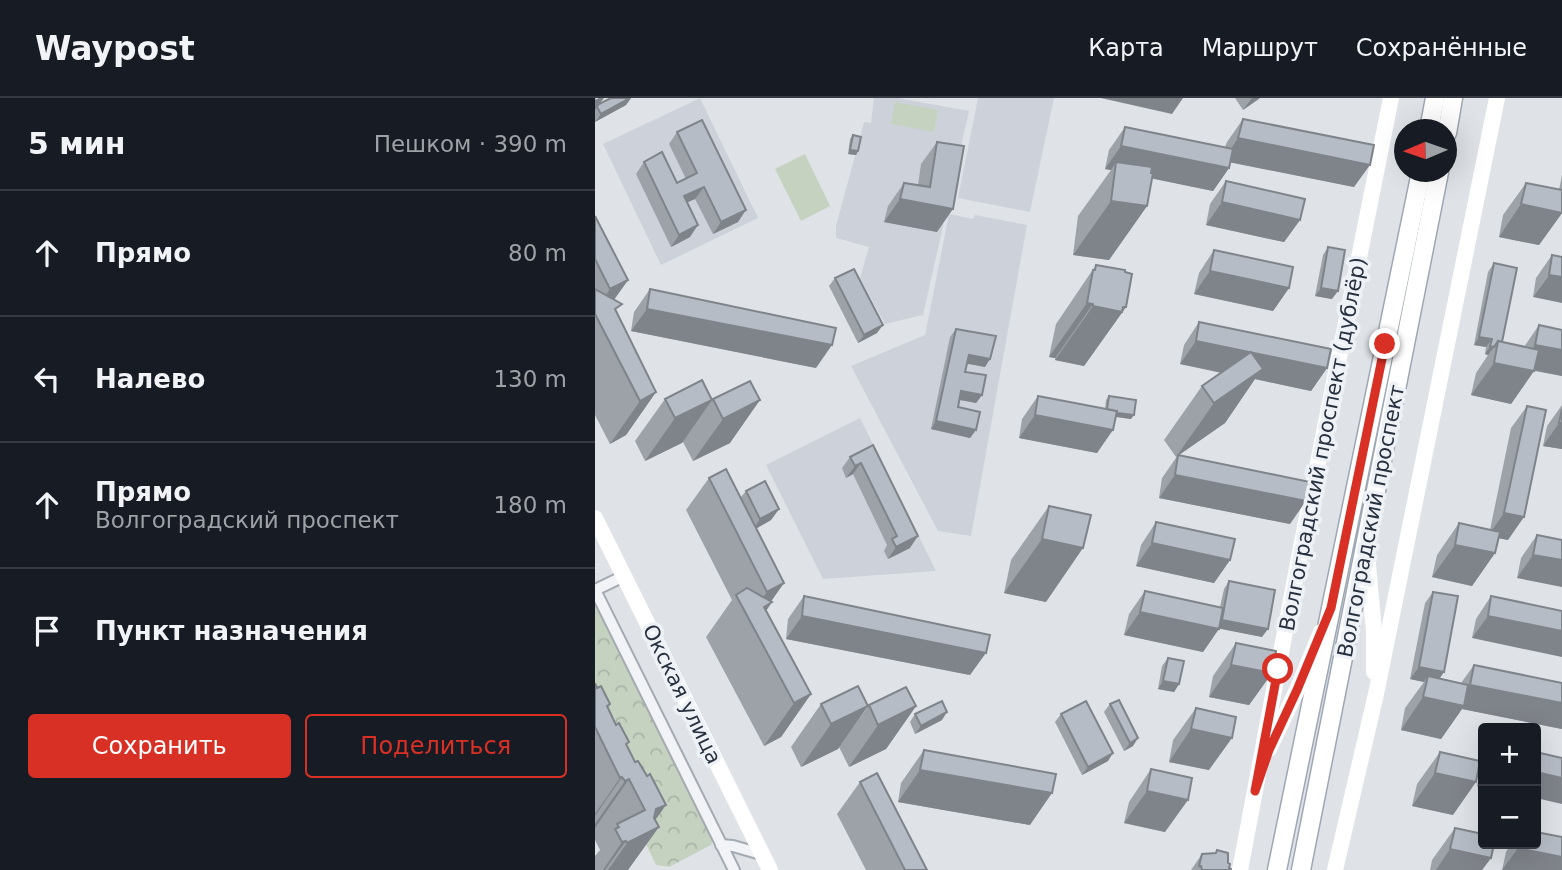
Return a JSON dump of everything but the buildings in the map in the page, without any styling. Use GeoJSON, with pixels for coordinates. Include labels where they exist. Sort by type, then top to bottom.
{"type":"FeatureCollection","features":[{"type":"Feature","properties":{"kind":"main road"},"geometry":{"type":"LineString","coordinates":[[1431,119],[1435,98]]}},
{"type":"Feature","properties":{"kind":"main road"},"geometry":{"type":"LineString","coordinates":[[1449,119],[1453,98]]}},
{"type":"Feature","properties":{"kind":"main road","name":"Волгоградский проспект"},"geometry":{"type":"LineString","coordinates":[[1277,870],[1419,182]]}},
{"type":"Feature","properties":{"kind":"main road","name":"Волгоградский проспект"},"geometry":{"type":"LineString","coordinates":[[1301,870],[1437,182]]}},
{"type":"Feature","properties":{"kind":"street","name":"Волгоградский проспект (дублёр)"},"geometry":{"type":"LineString","coordinates":[[1240,870],[1391,98]]}},
{"type":"Feature","properties":{"kind":"street"},"geometry":{"type":"LineString","coordinates":[[1452,119],[1463,98]]}},
{"type":"Feature","properties":{"kind":"street"},"geometry":{"type":"LineString","coordinates":[[1372,705],[1377,694],[1497,98]]}},
{"type":"Feature","properties":{"kind":"street","name":"Окская улица"},"geometry":{"type":"LineString","coordinates":[[595,518],[770,870]]}},
{"type":"Feature","properties":{"kind":"street"},"geometry":{"type":"LineString","coordinates":[[1335,870],[1372,705],[1374,631],[1365,541]]}},
{"type":"Feature","properties":{"kind":"street"},"geometry":{"type":"LineString","coordinates":[[624,576],[595,590],[734,870]]}},
{"type":"Feature","properties":{"kind":"street","name":"Волгоградский проспект (дублёр)"},"geometry":{"type":"LineString","coordinates":[[1255,791],[1269,750],[1331,608]]}},
{"type":"Feature","properties":{"kind":"street"},"geometry":{"type":"LineString","coordinates":[[722,845],[761,854]]}},
{"type":"Feature","properties":{"kind":"shaded area"},"geometry":{"type":"Polygon","coordinates":[[[700,98],[758,218],[661,265],[603,144],[700,98]]]}},
{"type":"Feature","properties":{"kind":"shaded area"},"geometry":{"type":"Polygon","coordinates":[[[874,98],[898,98],[969,111],[923,315],[885,324],[860,278],[869,247],[836,238],[836,226],[864,122],[871,123],[874,98]]]}},
{"type":"Feature","properties":{"kind":"shaded area"},"geometry":{"type":"Polygon","coordinates":[[[978,98],[1054,98],[1030,212],[958,198],[978,98]]]}},
{"type":"Feature","properties":{"kind":"shaded area"},"geometry":{"type":"Polygon","coordinates":[[[949,214],[973,219],[975,215],[1027,225],[971,536],[938,531],[851,366],[925,335],[949,214]]]}},
{"type":"Feature","properties":{"kind":"shaded area"},"geometry":{"type":"Polygon","coordinates":[[[860,418],[936,571],[823,579],[766,465],[860,418]]]}},
{"type":"Feature","properties":{"kind":"green space"},"geometry":{"type":"Polygon","coordinates":[[[895,102],[938,110],[934,132],[891,124],[895,102]]]}},
{"type":"Feature","properties":{"kind":"green space"},"geometry":{"type":"Polygon","coordinates":[[[805,154],[830,206],[801,221],[775,169],[805,154]]]}},
{"type":"Feature","properties":{"kind":"green space"},"geometry":{"type":"Polygon","coordinates":[[[595,602],[713,840],[711,845],[669,867],[656,865],[595,738],[595,602]]]}},
{"type":"Feature","properties":{"kind":"route"},"geometry":{"type":"LineString","coordinates":[[1278,669],[1255,791],[1269,750],[1331,608],[1385,344]]}}]}
